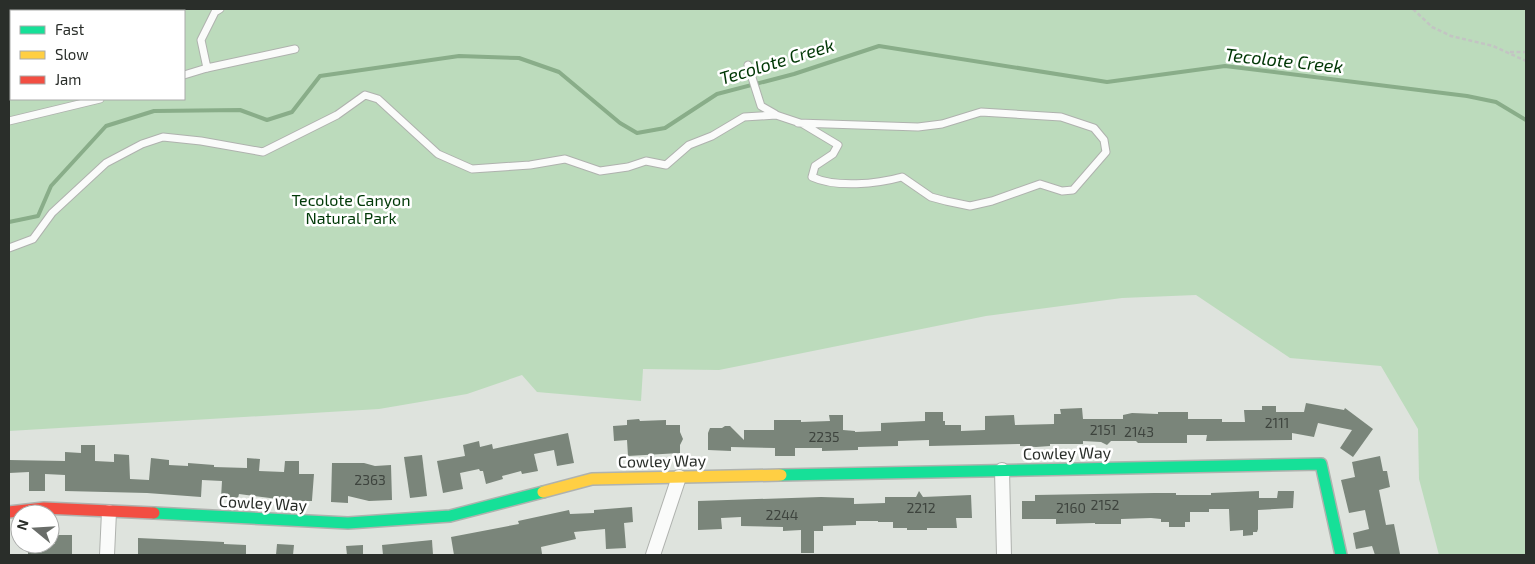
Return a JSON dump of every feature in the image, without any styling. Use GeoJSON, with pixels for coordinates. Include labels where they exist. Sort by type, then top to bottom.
{"type":"FeatureCollection","features":[{"type":"Feature","properties":{"kind":"street","name":"Cowley Way"},"geometry":{"type":"LineString","coordinates":[[9,512],[44,508],[348,523],[450,516],[592,479],[1321,464],[1341,555]]}},
{"type":"Feature","properties":{"kind":"street"},"geometry":{"type":"LineString","coordinates":[[1002,470],[1004,555]]}},
{"type":"Feature","properties":{"kind":"street"},"geometry":{"type":"LineString","coordinates":[[653,555],[679,477]]}},
{"type":"Feature","properties":{"kind":"street"},"geometry":{"type":"LineString","coordinates":[[107,555],[109,512]]}},
{"type":"Feature","properties":{"kind":"lane"},"geometry":{"type":"LineString","coordinates":[[207,68],[201,40],[215,12],[220,9]]}},
{"type":"Feature","properties":{"kind":"lane"},"geometry":{"type":"LineString","coordinates":[[185,75],[207,68],[295,49]]}},
{"type":"Feature","properties":{"kind":"lane"},"geometry":{"type":"LineString","coordinates":[[748,65],[761,106],[776,115],[798,123],[838,145],[833,154],[815,166],[812,177],[821,181],[843,183],[883,182],[902,177],[931,196],[946,202],[970,206],[992,202],[1040,184],[1062,191],[1073,190],[1106,152],[1104,140],[1094,128],[1062,117],[981,112],[942,124],[918,127],[798,123]]}},
{"type":"Feature","properties":{"kind":"lane"},"geometry":{"type":"LineString","coordinates":[[9,248],[33,239],[52,213],[106,163],[142,144],[163,137],[201,141],[263,152],[337,115],[365,95],[378,99],[438,154],[472,169],[565,159],[600,170],[628,167],[646,161],[666,165],[689,145],[712,136],[744,117],[776,115]]}},
{"type":"Feature","properties":{"kind":"lane"},"geometry":{"type":"LineString","coordinates":[[9,120],[96,100]]}},
{"type":"Feature","properties":{"kind":"path"},"geometry":{"type":"LineString","coordinates":[[1413,9],[1432,27],[1451,36],[1494,46],[1526,61]]}},
{"type":"Feature","properties":{"kind":"path"},"geometry":{"type":"LineString","coordinates":[[1508,52],[1526,52]]}},
{"type":"Feature","properties":{"kind":"green space","name":"Tecolote Canyon Natural Park"},"geometry":{"type":"Polygon","coordinates":[[[9,9],[1526,9],[1526,555],[1439,555],[1419,479],[1418,429],[1381,366],[1290,358],[1196,295],[1122,298],[986,316],[719,370],[643,369],[641,401],[537,392],[522,375],[467,394],[379,409],[9,431],[9,9]]]}},
{"type":"Feature","properties":{"kind":"building"},"geometry":{"type":"Polygon","coordinates":[[[1306,403],[1344,410],[1345,408],[1373,429],[1353,457],[1340,448],[1352,430],[1318,423],[1314,437],[1292,433],[1292,440],[1206,441],[1207,435],[1187,435],[1187,443],[1111,441],[1107,445],[1101,442],[1083,441],[1083,444],[1050,444],[1050,446],[1036,447],[1020,446],[1020,444],[929,446],[929,440],[898,441],[898,446],[858,447],[858,450],[822,451],[822,448],[795,448],[795,456],[775,456],[775,448],[731,447],[731,451],[708,450],[708,433],[710,428],[730,426],[744,440],[744,430],[774,430],[774,420],[801,420],[801,422],[830,421],[829,415],[843,415],[843,430],[855,432],[881,431],[881,423],[925,421],[925,412],[943,412],[945,425],[961,425],[961,431],[985,430],[985,416],[1014,415],[1015,425],[1054,424],[1054,414],[1061,414],[1060,409],[1082,408],[1083,419],[1123,419],[1123,415],[1132,413],[1188,412],[1188,419],[1222,419],[1222,422],[1245,422],[1244,410],[1262,410],[1262,406],[1276,406],[1276,412],[1304,412],[1306,403]]]}},
{"type":"Feature","properties":{"kind":"building"},"geometry":{"type":"Polygon","coordinates":[[[639,419],[640,421],[666,420],[666,425],[680,425],[683,439],[680,445],[680,453],[628,456],[627,440],[614,441],[613,426],[627,425],[627,420],[639,419]]]}},
{"type":"Feature","properties":{"kind":"building"},"geometry":{"type":"Polygon","coordinates":[[[568,433],[574,463],[557,466],[554,450],[534,454],[538,471],[522,474],[521,471],[502,476],[503,479],[486,484],[483,471],[479,469],[460,473],[463,489],[443,493],[437,461],[465,456],[463,445],[479,441],[480,447],[492,444],[493,449],[568,433]]]}},
{"type":"Feature","properties":{"kind":"building"},"geometry":{"type":"Polygon","coordinates":[[[81,445],[95,445],[95,461],[114,462],[114,454],[129,455],[130,479],[149,480],[151,458],[169,460],[169,465],[188,466],[188,463],[214,465],[214,467],[247,468],[247,458],[260,459],[259,471],[284,472],[285,461],[299,461],[299,474],[314,474],[312,501],[294,501],[239,494],[238,498],[221,498],[222,481],[202,480],[201,497],[147,493],[65,491],[65,475],[45,474],[45,491],[29,491],[29,472],[9,473],[9,460],[65,461],[65,452],[81,453],[81,445]]]}},
{"type":"Feature","properties":{"kind":"building"},"geometry":{"type":"Polygon","coordinates":[[[422,455],[427,496],[410,498],[404,457],[422,455]]]}},
{"type":"Feature","properties":{"kind":"building"},"geometry":{"type":"Polygon","coordinates":[[[1380,456],[1383,471],[1387,471],[1390,487],[1379,490],[1386,525],[1394,524],[1400,554],[1375,555],[1372,546],[1356,549],[1353,533],[1369,529],[1365,510],[1349,513],[1341,480],[1355,477],[1352,462],[1380,456]]]}},
{"type":"Feature","properties":{"kind":"building"},"geometry":{"type":"Polygon","coordinates":[[[332,463],[364,463],[375,466],[391,465],[392,500],[369,501],[348,496],[348,503],[331,502],[332,463]]]}},
{"type":"Feature","properties":{"kind":"building"},"geometry":{"type":"Polygon","coordinates":[[[919,491],[923,497],[971,495],[972,518],[956,518],[957,528],[927,528],[927,530],[893,528],[893,522],[878,521],[856,521],[856,525],[823,526],[823,531],[814,531],[814,553],[801,553],[801,530],[783,531],[783,527],[741,526],[741,517],[721,518],[722,529],[698,530],[698,501],[821,497],[854,498],[854,504],[885,503],[885,497],[916,497],[919,491]]]}},
{"type":"Feature","properties":{"kind":"building"},"geometry":{"type":"Polygon","coordinates":[[[1259,491],[1259,498],[1277,498],[1278,491],[1294,491],[1293,508],[1258,510],[1258,529],[1257,532],[1253,532],[1253,535],[1243,536],[1243,530],[1230,531],[1229,509],[1209,509],[1209,512],[1190,512],[1190,522],[1185,522],[1185,527],[1169,527],[1169,522],[1161,522],[1161,519],[1151,518],[1121,519],[1121,524],[1056,524],[1056,519],[1022,519],[1022,501],[1035,501],[1035,495],[1176,493],[1176,495],[1211,495],[1211,493],[1259,491]]]}},
{"type":"Feature","properties":{"kind":"building"},"geometry":{"type":"Polygon","coordinates":[[[632,507],[633,522],[624,523],[626,548],[606,549],[605,529],[574,532],[576,539],[541,547],[542,554],[454,555],[451,537],[519,524],[518,521],[569,510],[570,514],[594,513],[594,510],[632,507]]]}},
{"type":"Feature","properties":{"kind":"building"},"geometry":{"type":"Polygon","coordinates":[[[60,535],[72,535],[72,555],[28,555],[60,554],[60,535]]]}},
{"type":"Feature","properties":{"kind":"building"},"geometry":{"type":"Polygon","coordinates":[[[138,538],[224,542],[224,544],[246,545],[246,555],[138,555],[138,538]]]}},
{"type":"Feature","properties":{"kind":"building"},"geometry":{"type":"Polygon","coordinates":[[[432,540],[433,555],[383,555],[382,545],[432,540]]]}},
{"type":"Feature","properties":{"kind":"building"},"geometry":{"type":"Polygon","coordinates":[[[277,544],[294,545],[293,555],[276,555],[277,544]]]}},
{"type":"Feature","properties":{"kind":"building"},"geometry":{"type":"Polygon","coordinates":[[[363,545],[363,555],[347,555],[346,546],[363,545]]]}},
{"type":"Feature","properties":{"kind":"waterway","name":"Tecolote Creek"},"geometry":{"type":"LineString","coordinates":[[9,222],[38,216],[51,186],[106,126],[154,111],[240,110],[267,120],[292,112],[320,76],[459,56],[519,58],[559,72],[620,123],[637,133],[665,128],[717,94],[794,74],[879,46],[1107,82],[1225,66],[1467,96],[1496,102],[1526,120]]}},
{"type":"Feature","properties":{"kind":"traffic: fast"},"geometry":{"type":"LineString","coordinates":[[781,475],[1321,464],[1341,555]]}},
{"type":"Feature","properties":{"kind":"traffic: fast"},"geometry":{"type":"LineString","coordinates":[[154,513],[348,523],[450,516],[543,492]]}},
{"type":"Feature","properties":{"kind":"traffic: slow"},"geometry":{"type":"LineString","coordinates":[[543,492],[592,479],[781,475]]}},
{"type":"Feature","properties":{"kind":"traffic: jam"},"geometry":{"type":"LineString","coordinates":[[9,512],[44,508],[154,513]]}}]}
